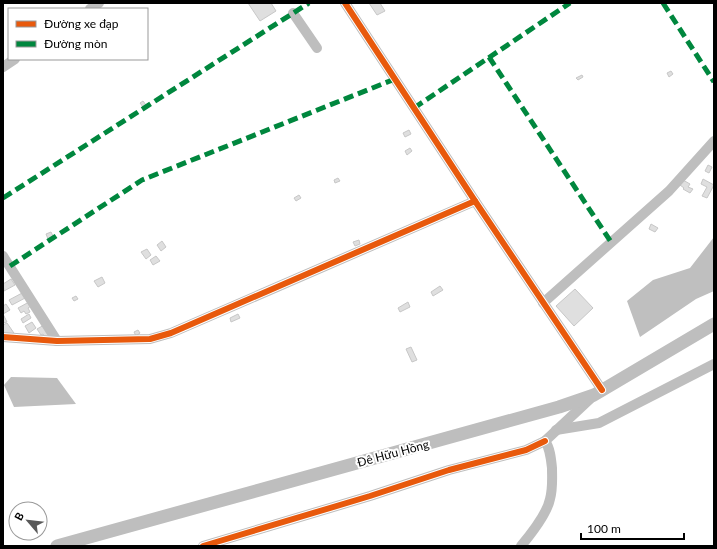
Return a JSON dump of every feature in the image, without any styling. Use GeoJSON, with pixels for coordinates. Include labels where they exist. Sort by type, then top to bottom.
{"type":"FeatureCollection","features":[{"type":"Feature","properties":{"kind":"main road","name":"Đê Hữu Hồng"},"geometry":{"type":"LineString","coordinates":[[57,546],[559,407],[598,392],[714,324]]}},
{"type":"Feature","properties":{"kind":"street"},"geometry":{"type":"LineString","coordinates":[[202,546],[370,496],[449,470],[526,450],[545,440],[598,392],[543,303],[345,3]]}},
{"type":"Feature","properties":{"kind":"street"},"geometry":{"type":"LineString","coordinates":[[293,13],[317,48]]}},
{"type":"Feature","properties":{"kind":"street"},"geometry":{"type":"LineString","coordinates":[[3,67],[14,60]]}},
{"type":"Feature","properties":{"kind":"street"},"geometry":{"type":"LineString","coordinates":[[543,303],[669,191],[714,141]]}},
{"type":"Feature","properties":{"kind":"street"},"geometry":{"type":"LineString","coordinates":[[3,337],[57,341],[150,339],[171,332],[476,201]]}},
{"type":"Feature","properties":{"kind":"street"},"geometry":{"type":"LineString","coordinates":[[3,256],[57,341]]}},
{"type":"Feature","properties":{"kind":"street"},"geometry":{"type":"LineString","coordinates":[[556,430],[599,423],[714,364]]}},
{"type":"Feature","properties":{"kind":"street"},"geometry":{"type":"LineString","coordinates":[[521,546],[543,516],[550,500],[552,484],[551,460],[548,445],[545,440]]}},
{"type":"Feature","properties":{"kind":"shaded area"},"geometry":{"type":"Polygon","coordinates":[[[714,237],[714,291],[696,299],[640,337],[627,301],[653,280],[690,268],[714,237]]]}},
{"type":"Feature","properties":{"kind":"shaded area"},"geometry":{"type":"Polygon","coordinates":[[[11,377],[57,378],[76,404],[14,407],[4,385],[11,377]]]}},
{"type":"Feature","properties":{"kind":"building"},"geometry":{"type":"Polygon","coordinates":[[[248,3],[271,3],[276,11],[260,21],[248,3]]]}},
{"type":"Feature","properties":{"kind":"building"},"geometry":{"type":"Polygon","coordinates":[[[369,3],[380,3],[385,11],[377,15],[369,3]]]}},
{"type":"Feature","properties":{"kind":"building"},"geometry":{"type":"Polygon","coordinates":[[[671,71],[673,74],[669,77],[667,73],[671,71]]]}},
{"type":"Feature","properties":{"kind":"building"},"geometry":{"type":"Polygon","coordinates":[[[582,75],[583,77],[578,80],[576,78],[582,75]]]}},
{"type":"Feature","properties":{"kind":"building"},"geometry":{"type":"Polygon","coordinates":[[[143,101],[146,105],[143,107],[140,103],[143,101]]]}},
{"type":"Feature","properties":{"kind":"building"},"geometry":{"type":"Polygon","coordinates":[[[409,130],[411,134],[405,137],[403,133],[409,130]]]}},
{"type":"Feature","properties":{"kind":"building"},"geometry":{"type":"Polygon","coordinates":[[[410,148],[412,151],[407,155],[405,151],[410,148]]]}},
{"type":"Feature","properties":{"kind":"building"},"geometry":{"type":"Polygon","coordinates":[[[708,165],[712,167],[709,173],[705,171],[708,165]]]}},
{"type":"Feature","properties":{"kind":"building"},"geometry":{"type":"Polygon","coordinates":[[[338,178],[340,181],[335,183],[334,180],[338,178]]]}},
{"type":"Feature","properties":{"kind":"building"},"geometry":{"type":"Polygon","coordinates":[[[703,179],[714,185],[707,198],[702,196],[707,187],[701,184],[703,179]]]}},
{"type":"Feature","properties":{"kind":"building"},"geometry":{"type":"Polygon","coordinates":[[[683,180],[690,184],[688,187],[693,189],[690,193],[683,189],[684,188],[680,185],[683,180]]]}},
{"type":"Feature","properties":{"kind":"building"},"geometry":{"type":"Polygon","coordinates":[[[299,195],[301,198],[296,201],[294,198],[299,195]]]}},
{"type":"Feature","properties":{"kind":"building"},"geometry":{"type":"Polygon","coordinates":[[[651,224],[658,228],[655,232],[649,229],[651,224]]]}},
{"type":"Feature","properties":{"kind":"building"},"geometry":{"type":"Polygon","coordinates":[[[51,232],[53,236],[48,239],[46,234],[51,232]]]}},
{"type":"Feature","properties":{"kind":"building"},"geometry":{"type":"Polygon","coordinates":[[[359,240],[360,244],[355,246],[353,242],[359,240]]]}},
{"type":"Feature","properties":{"kind":"building"},"geometry":{"type":"Polygon","coordinates":[[[162,241],[166,247],[161,251],[157,245],[162,241]]]}},
{"type":"Feature","properties":{"kind":"building"},"geometry":{"type":"Polygon","coordinates":[[[147,249],[151,255],[146,259],[141,252],[147,249]]]}},
{"type":"Feature","properties":{"kind":"building"},"geometry":{"type":"Polygon","coordinates":[[[156,256],[160,261],[153,265],[150,260],[156,256]]]}},
{"type":"Feature","properties":{"kind":"building"},"geometry":{"type":"Polygon","coordinates":[[[102,277],[105,283],[98,287],[94,281],[102,277]]]}},
{"type":"Feature","properties":{"kind":"building"},"geometry":{"type":"Polygon","coordinates":[[[11,279],[15,285],[4,291],[3,284],[11,279]]]}},
{"type":"Feature","properties":{"kind":"building"},"geometry":{"type":"Polygon","coordinates":[[[440,286],[443,290],[433,296],[431,292],[440,286]]]}},
{"type":"Feature","properties":{"kind":"building"},"geometry":{"type":"Polygon","coordinates":[[[575,289],[593,308],[574,326],[556,306],[575,289]]]}},
{"type":"Feature","properties":{"kind":"building"},"geometry":{"type":"Polygon","coordinates":[[[24,292],[27,297],[12,305],[9,300],[24,292]]]}},
{"type":"Feature","properties":{"kind":"building"},"geometry":{"type":"Polygon","coordinates":[[[76,296],[78,299],[74,301],[72,298],[76,296]]]}},
{"type":"Feature","properties":{"kind":"building"},"geometry":{"type":"Polygon","coordinates":[[[29,302],[31,306],[28,308],[30,312],[26,314],[24,311],[21,313],[18,308],[29,302]]]}},
{"type":"Feature","properties":{"kind":"building"},"geometry":{"type":"Polygon","coordinates":[[[408,302],[410,307],[400,312],[398,308],[408,302]]]}},
{"type":"Feature","properties":{"kind":"building"},"geometry":{"type":"Polygon","coordinates":[[[6,304],[10,310],[3,314],[3,306],[6,304]]]}},
{"type":"Feature","properties":{"kind":"building"},"geometry":{"type":"Polygon","coordinates":[[[3,314],[7,322],[3,323],[3,314]]]}},
{"type":"Feature","properties":{"kind":"building"},"geometry":{"type":"Polygon","coordinates":[[[29,314],[31,318],[23,323],[21,319],[29,314]]]}},
{"type":"Feature","properties":{"kind":"building"},"geometry":{"type":"Polygon","coordinates":[[[238,314],[240,318],[231,322],[230,318],[238,314]]]}},
{"type":"Feature","properties":{"kind":"building"},"geometry":{"type":"Polygon","coordinates":[[[32,322],[36,328],[29,333],[25,326],[32,322]]]}},
{"type":"Feature","properties":{"kind":"building"},"geometry":{"type":"Polygon","coordinates":[[[7,323],[16,336],[3,335],[3,325],[7,323]]]}},
{"type":"Feature","properties":{"kind":"building"},"geometry":{"type":"Polygon","coordinates":[[[46,324],[51,337],[46,339],[37,329],[46,324]]]}},
{"type":"Feature","properties":{"kind":"building"},"geometry":{"type":"Polygon","coordinates":[[[138,330],[140,333],[136,336],[134,332],[138,330]]]}},
{"type":"Feature","properties":{"kind":"building"},"geometry":{"type":"Polygon","coordinates":[[[411,347],[417,360],[412,362],[406,349],[411,347]]]}},
{"type":"Feature","properties":{"kind":"marked path"},"geometry":{"type":"LineString","coordinates":[[3,198],[309,3]]}},
{"type":"Feature","properties":{"kind":"marked path"},"geometry":{"type":"LineString","coordinates":[[414,108],[570,3]]}},
{"type":"Feature","properties":{"kind":"marked path"},"geometry":{"type":"LineString","coordinates":[[663,3],[714,82]]}},
{"type":"Feature","properties":{"kind":"marked path"},"geometry":{"type":"LineString","coordinates":[[489,57],[611,242]]}},
{"type":"Feature","properties":{"kind":"marked path"},"geometry":{"type":"LineString","coordinates":[[10,266],[142,180],[395,79]]}},
{"type":"Feature","properties":{"kind":"cycle path"},"geometry":{"type":"LineString","coordinates":[[345,3],[475,201],[602,390]]}},
{"type":"Feature","properties":{"kind":"cycle path"},"geometry":{"type":"LineString","coordinates":[[3,337],[57,341],[150,339],[171,333],[475,201]]}},
{"type":"Feature","properties":{"kind":"cycle path"},"geometry":{"type":"LineString","coordinates":[[203,546],[370,496],[449,470],[526,450],[545,441]]}}]}
